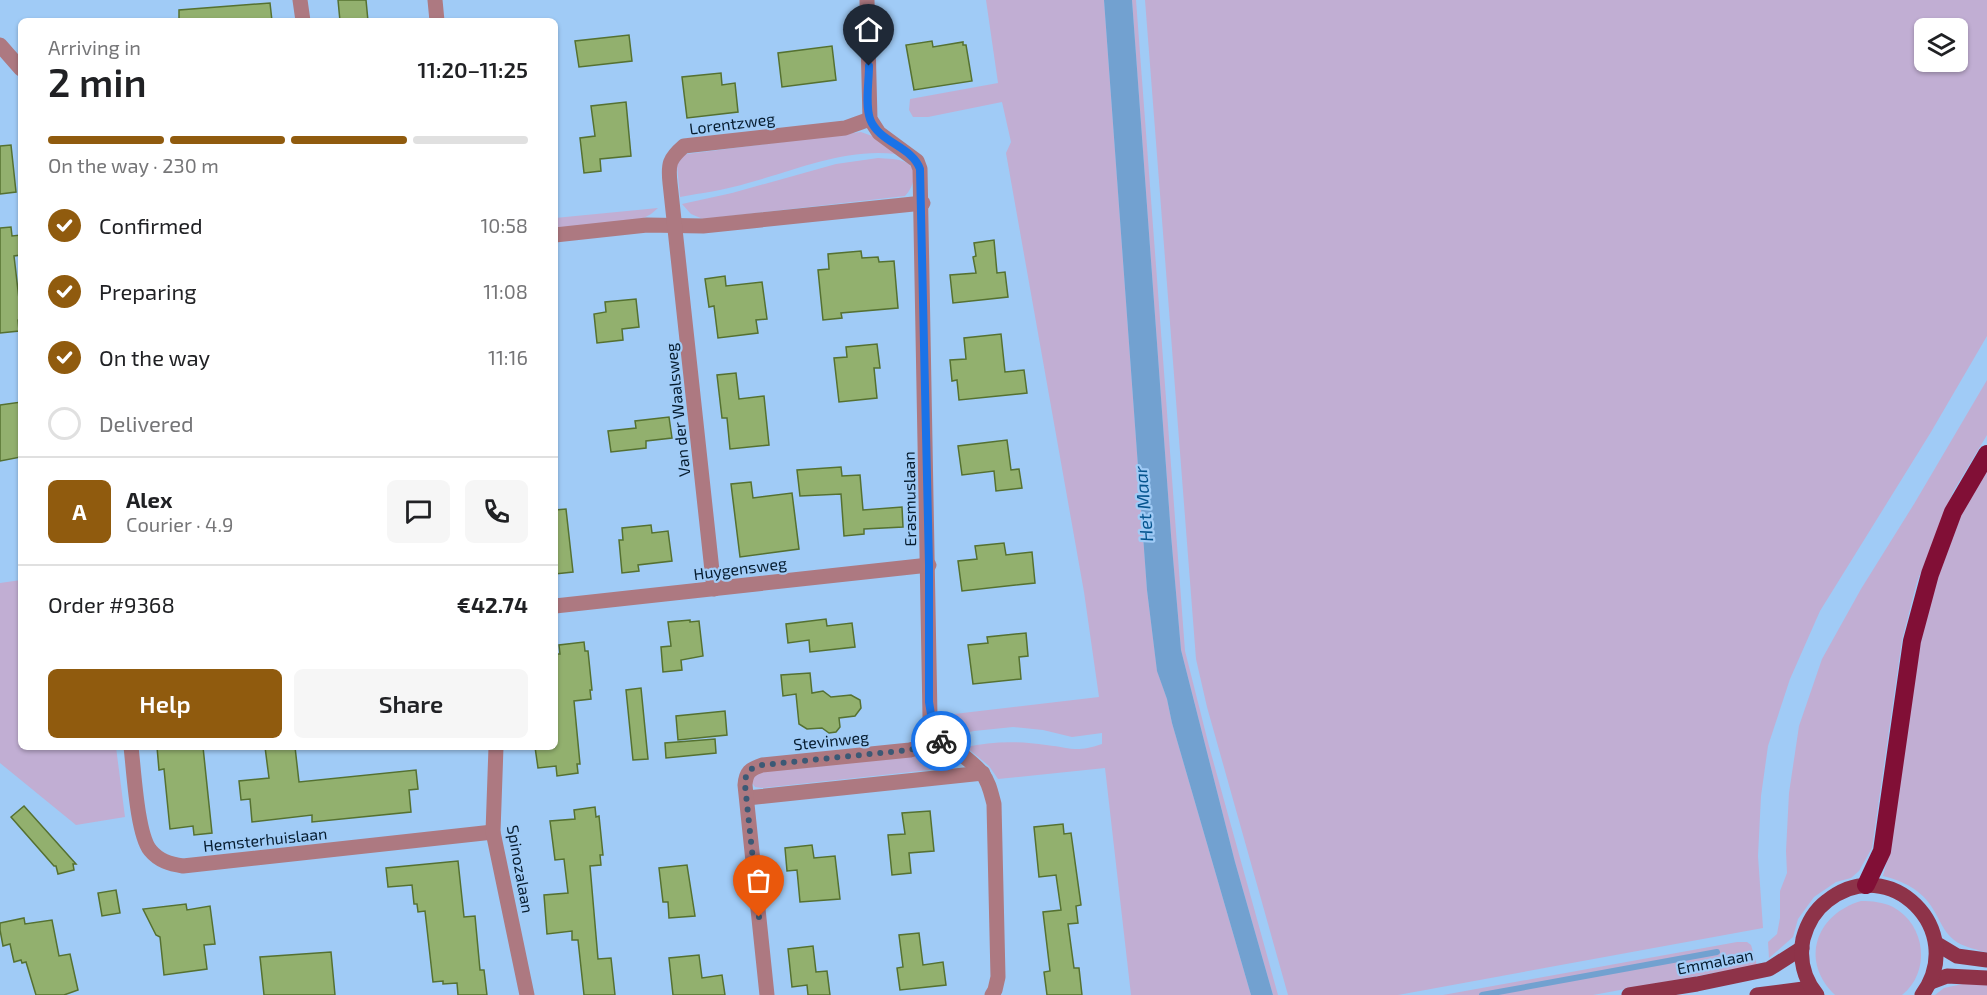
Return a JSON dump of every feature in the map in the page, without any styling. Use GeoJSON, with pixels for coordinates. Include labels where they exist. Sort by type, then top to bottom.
{"type":"FeatureCollection","features":[{"type":"Feature","properties":{"kind":"highway"},"geometry":{"type":"LineString","coordinates":[[1866,885],[1882,851],[1912,641],[1930,574],[1953,512],[1987,454]]}},
{"type":"Feature","properties":{"kind":"main road"},"geometry":{"type":"LineString","coordinates":[[1814,992],[1805,975],[1802,948],[1808,924],[1823,904],[1844,890],[1866,885],[1892,889],[1913,902],[1929,921],[1936,944],[1936,963],[1927,988]]}},
{"type":"Feature","properties":{"kind":"main road"},"geometry":{"type":"LineString","coordinates":[[1936,944],[1957,956],[1987,960]]}},
{"type":"Feature","properties":{"kind":"main road","name":"Emmalaan"},"geometry":{"type":"LineString","coordinates":[[1629,995],[1769,969],[1802,948]]}},
{"type":"Feature","properties":{"kind":"main road"},"geometry":{"type":"LineString","coordinates":[[1927,988],[1947,976],[1987,978]]}},
{"type":"Feature","properties":{"kind":"main road"},"geometry":{"type":"LineString","coordinates":[[1757,995],[1801,988],[1814,992]]}},
{"type":"Feature","properties":{"kind":"street"},"geometry":{"type":"LineString","coordinates":[[300,0],[303,18]]}},
{"type":"Feature","properties":{"kind":"street"},"geometry":{"type":"LineString","coordinates":[[435,0],[437,18]]}},
{"type":"Feature","properties":{"kind":"street"},"geometry":{"type":"LineString","coordinates":[[867,0],[870,119]]}},
{"type":"Feature","properties":{"kind":"street"},"geometry":{"type":"LineString","coordinates":[[0,45],[18,66]]}},
{"type":"Feature","properties":{"kind":"street","name":"Erasmuslaan"},"geometry":{"type":"LineString","coordinates":[[870,119],[879,133],[917,161],[920,169],[930,710],[933,726],[945,740],[983,773],[994,804],[998,977],[992,995]]}},
{"type":"Feature","properties":{"kind":"street","name":"Lorentzweg"},"geometry":{"type":"LineString","coordinates":[[676,227],[669,169],[672,156],[684,146],[844,128],[870,119]]}},
{"type":"Feature","properties":{"kind":"street"},"geometry":{"type":"LineString","coordinates":[[558,235],[647,225],[703,226],[922,203]]}},
{"type":"Feature","properties":{"kind":"street","name":"Van der Waalsweg"},"geometry":{"type":"LineString","coordinates":[[676,227],[714,589]]}},
{"type":"Feature","properties":{"kind":"street","name":"Huygensweg"},"geometry":{"type":"LineString","coordinates":[[558,606],[929,565]]}},
{"type":"Feature","properties":{"kind":"street","name":"Stevinweg"},"geometry":{"type":"LineString","coordinates":[[767,995],[745,776],[749,770],[754,767],[910,750],[945,740]]}},
{"type":"Feature","properties":{"kind":"street","name":"Hemsterhuislaan"},"geometry":{"type":"LineString","coordinates":[[131,750],[142,833],[151,852],[165,863],[183,866],[493,832]]}},
{"type":"Feature","properties":{"kind":"street","name":"Spinozalaan"},"geometry":{"type":"LineString","coordinates":[[496,750],[493,832],[527,995]]}},
{"type":"Feature","properties":{"kind":"street"},"geometry":{"type":"LineString","coordinates":[[747,798],[983,773]]}},
{"type":"Feature","properties":{"kind":"shaded area"},"geometry":{"type":"Polygon","coordinates":[[[986,0],[1104,0],[1147,590],[1157,670],[1251,995],[1131,995],[1105,768],[998,779],[989,766],[966,747],[1016,742],[1080,749],[1102,744],[1102,733],[1072,737],[1043,730],[1013,727],[952,736],[943,729],[937,716],[1099,697],[1084,592],[1006,153],[1011,142],[1002,102],[928,117],[913,117],[909,110],[910,99],[998,83],[986,0]]]}},
{"type":"Feature","properties":{"kind":"shaded area"},"geometry":{"type":"Polygon","coordinates":[[[1132,0],[1136,0],[1185,651],[1278,995],[1273,995],[1235,862],[1181,650],[1132,0]]]}},
{"type":"Feature","properties":{"kind":"shaded area"},"geometry":{"type":"Polygon","coordinates":[[[1145,0],[1987,0],[1987,336],[1931,432],[1820,611],[1790,679],[1768,746],[1761,796],[1758,856],[1763,928],[1398,995],[1288,995],[1207,707],[1196,659],[1145,0]]]}},
{"type":"Feature","properties":{"kind":"shaded area"},"geometry":{"type":"Polygon","coordinates":[[[861,132],[872,136],[896,154],[858,154],[839,157],[739,185],[680,197],[677,165],[684,155],[861,132]]]}},
{"type":"Feature","properties":{"kind":"shaded area"},"geometry":{"type":"Polygon","coordinates":[[[878,158],[900,160],[911,166],[913,180],[905,196],[703,219],[691,214],[682,204],[732,193],[836,164],[878,158]]]}},
{"type":"Feature","properties":{"kind":"shaded area"},"geometry":{"type":"Polygon","coordinates":[[[658,208],[640,220],[558,229],[558,218],[658,208]]]}},
{"type":"Feature","properties":{"kind":"shaded area"},"geometry":{"type":"Polygon","coordinates":[[[1987,380],[1987,435],[1953,492],[1917,582],[1902,640],[1872,848],[1859,871],[1851,878],[1836,882],[1814,897],[1798,919],[1793,937],[1769,958],[1768,942],[1777,934],[1780,918],[1780,891],[1787,873],[1789,793],[1799,726],[1822,659],[1861,589],[1987,380]]]}},
{"type":"Feature","properties":{"kind":"shaded area"},"geometry":{"type":"Polygon","coordinates":[[[1987,464],[1987,952],[1985,952],[1954,940],[1944,929],[1929,902],[1918,892],[1905,884],[1883,876],[1890,850],[1916,664],[1934,586],[1958,521],[1987,464]]]}},
{"type":"Feature","properties":{"kind":"shaded area"},"geometry":{"type":"Polygon","coordinates":[[[18,580],[18,750],[116,750],[125,817],[76,825],[0,763],[0,583],[18,580]]]}},
{"type":"Feature","properties":{"kind":"shaded area"},"geometry":{"type":"Polygon","coordinates":[[[939,752],[952,755],[953,765],[948,768],[762,788],[755,787],[752,783],[753,775],[759,772],[939,752]]]}},
{"type":"Feature","properties":{"kind":"shaded area"},"geometry":{"type":"Polygon","coordinates":[[[1861,901],[1877,902],[1893,907],[1904,915],[1918,937],[1921,962],[1911,985],[1902,995],[1835,995],[1824,982],[1818,968],[1816,954],[1818,940],[1824,927],[1833,916],[1845,907],[1861,901]]]}},
{"type":"Feature","properties":{"kind":"shaded area"},"geometry":{"type":"Polygon","coordinates":[[[1747,942],[1751,945],[1757,965],[1593,995],[1443,995],[1747,942]]]}},
{"type":"Feature","properties":{"kind":"shaded area"},"geometry":{"type":"Polygon","coordinates":[[[1972,982],[1987,982],[1987,995],[1935,995],[1944,988],[1972,982]]]}},
{"type":"Feature","properties":{"kind":"water","name":"Het Maar"},"geometry":{"type":"Polygon","coordinates":[[[1104,0],[1132,0],[1181,650],[1235,862],[1273,995],[1251,995],[1167,699],[1157,671],[1147,590],[1104,0]]]}},
{"type":"Feature","properties":{"kind":"building"},"geometry":{"type":"Polygon","coordinates":[[[338,0],[366,0],[368,18],[340,18],[338,0]]]}},
{"type":"Feature","properties":{"kind":"building"},"geometry":{"type":"Polygon","coordinates":[[[270,3],[272,18],[179,18],[179,10],[270,3]]]}},
{"type":"Feature","properties":{"kind":"building"},"geometry":{"type":"Polygon","coordinates":[[[629,35],[632,61],[579,67],[575,41],[629,35]]]}},
{"type":"Feature","properties":{"kind":"building"},"geometry":{"type":"Polygon","coordinates":[[[932,41],[933,47],[963,42],[963,45],[966,45],[972,81],[914,90],[906,45],[932,41]]]}},
{"type":"Feature","properties":{"kind":"building"},"geometry":{"type":"Polygon","coordinates":[[[832,46],[836,80],[782,87],[778,53],[832,46]]]}},
{"type":"Feature","properties":{"kind":"building"},"geometry":{"type":"Polygon","coordinates":[[[721,73],[722,85],[735,83],[738,112],[687,118],[682,77],[721,73]]]}},
{"type":"Feature","properties":{"kind":"building"},"geometry":{"type":"Polygon","coordinates":[[[626,102],[631,156],[600,159],[601,171],[584,173],[580,138],[595,136],[591,106],[626,102]]]}},
{"type":"Feature","properties":{"kind":"building"},"geometry":{"type":"Polygon","coordinates":[[[11,145],[16,192],[0,194],[0,146],[11,145]]]}},
{"type":"Feature","properties":{"kind":"building"},"geometry":{"type":"Polygon","coordinates":[[[11,227],[12,236],[18,235],[18,255],[14,256],[18,290],[18,331],[0,333],[0,228],[11,227]]]}},
{"type":"Feature","properties":{"kind":"building"},"geometry":{"type":"Polygon","coordinates":[[[994,240],[997,273],[1005,272],[1008,297],[953,303],[950,275],[976,273],[973,257],[976,256],[974,243],[994,240]]]}},
{"type":"Feature","properties":{"kind":"building"},"geometry":{"type":"Polygon","coordinates":[[[861,251],[862,258],[878,257],[879,262],[894,261],[898,308],[841,313],[842,318],[823,320],[818,270],[829,269],[828,254],[861,251]]]}},
{"type":"Feature","properties":{"kind":"building"},"geometry":{"type":"Polygon","coordinates":[[[725,276],[726,286],[762,282],[767,319],[756,320],[758,333],[718,338],[714,306],[709,307],[705,279],[725,276]]]}},
{"type":"Feature","properties":{"kind":"building"},"geometry":{"type":"Polygon","coordinates":[[[636,299],[639,327],[622,329],[623,340],[597,343],[594,314],[606,312],[605,302],[636,299]]]}},
{"type":"Feature","properties":{"kind":"building"},"geometry":{"type":"Polygon","coordinates":[[[1001,334],[1005,372],[1024,370],[1027,393],[959,400],[957,380],[952,381],[950,360],[966,359],[964,338],[1001,334]]]}},
{"type":"Feature","properties":{"kind":"building"},"geometry":{"type":"Polygon","coordinates":[[[877,344],[880,368],[874,368],[877,398],[839,402],[834,358],[847,357],[846,347],[877,344]]]}},
{"type":"Feature","properties":{"kind":"building"},"geometry":{"type":"Polygon","coordinates":[[[736,373],[739,399],[764,396],[769,445],[730,449],[727,418],[722,418],[717,375],[736,373]]]}},
{"type":"Feature","properties":{"kind":"building"},"geometry":{"type":"Polygon","coordinates":[[[18,402],[18,458],[0,461],[0,405],[18,402]]]}},
{"type":"Feature","properties":{"kind":"building"},"geometry":{"type":"Polygon","coordinates":[[[669,417],[672,438],[646,441],[646,448],[611,452],[608,431],[636,428],[635,421],[669,417]]]}},
{"type":"Feature","properties":{"kind":"building"},"geometry":{"type":"Polygon","coordinates":[[[1007,440],[1011,470],[1019,469],[1022,488],[996,491],[994,471],[962,475],[958,446],[1007,440]]]}},
{"type":"Feature","properties":{"kind":"building"},"geometry":{"type":"Polygon","coordinates":[[[841,467],[842,476],[860,475],[863,510],[902,507],[903,527],[864,529],[864,534],[844,536],[841,494],[800,496],[797,470],[841,467]]]}},
{"type":"Feature","properties":{"kind":"building"},"geometry":{"type":"Polygon","coordinates":[[[751,482],[753,498],[792,493],[799,549],[740,557],[731,484],[751,482]]]}},
{"type":"Feature","properties":{"kind":"building"},"geometry":{"type":"Polygon","coordinates":[[[566,509],[573,572],[558,574],[558,510],[566,509]]]}},
{"type":"Feature","properties":{"kind":"building"},"geometry":{"type":"Polygon","coordinates":[[[651,525],[652,533],[668,531],[672,561],[638,565],[639,571],[622,573],[619,540],[623,540],[622,528],[651,525]]]}},
{"type":"Feature","properties":{"kind":"building"},"geometry":{"type":"Polygon","coordinates":[[[1004,543],[1006,555],[1032,552],[1035,583],[962,591],[958,561],[977,559],[975,546],[1004,543]]]}},
{"type":"Feature","properties":{"kind":"building"},"geometry":{"type":"Polygon","coordinates":[[[826,619],[827,626],[852,623],[855,647],[810,652],[809,640],[788,643],[786,624],[826,619]]]}},
{"type":"Feature","properties":{"kind":"building"},"geometry":{"type":"Polygon","coordinates":[[[690,620],[690,622],[699,621],[703,656],[681,660],[682,670],[663,672],[661,647],[671,646],[668,622],[690,620]]]}},
{"type":"Feature","properties":{"kind":"building"},"geometry":{"type":"Polygon","coordinates":[[[1026,633],[1028,656],[1019,657],[1021,679],[973,684],[968,645],[988,643],[987,637],[1026,633]]]}},
{"type":"Feature","properties":{"kind":"building"},"geometry":{"type":"Polygon","coordinates":[[[584,642],[585,651],[588,651],[592,690],[590,690],[591,699],[574,701],[580,764],[577,764],[578,773],[557,776],[556,766],[538,768],[535,750],[558,750],[559,645],[584,642]]]}},
{"type":"Feature","properties":{"kind":"building"},"geometry":{"type":"Polygon","coordinates":[[[810,673],[812,693],[823,691],[831,697],[851,695],[860,700],[861,708],[855,716],[839,718],[840,727],[836,732],[829,733],[822,728],[807,729],[799,724],[796,694],[783,696],[781,675],[810,673]]]}},
{"type":"Feature","properties":{"kind":"building"},"geometry":{"type":"Polygon","coordinates":[[[641,688],[648,759],[633,760],[626,690],[641,688]]]}},
{"type":"Feature","properties":{"kind":"building"},"geometry":{"type":"Polygon","coordinates":[[[725,711],[727,735],[678,740],[676,716],[725,711]]]}},
{"type":"Feature","properties":{"kind":"building"},"geometry":{"type":"Polygon","coordinates":[[[715,739],[716,753],[666,758],[665,743],[715,739]]]}},
{"type":"Feature","properties":{"kind":"building"},"geometry":{"type":"Polygon","coordinates":[[[157,750],[203,750],[212,833],[194,835],[193,826],[170,829],[164,769],[159,770],[157,750]]]}},
{"type":"Feature","properties":{"kind":"building"},"geometry":{"type":"Polygon","coordinates":[[[265,750],[295,750],[299,782],[416,770],[418,789],[409,790],[411,812],[312,822],[312,815],[252,822],[250,799],[241,800],[239,781],[269,778],[265,750]]]}},
{"type":"Feature","properties":{"kind":"building"},"geometry":{"type":"Polygon","coordinates":[[[24,806],[76,864],[73,864],[74,870],[58,874],[56,866],[11,817],[24,806]]]}},
{"type":"Feature","properties":{"kind":"building"},"geometry":{"type":"Polygon","coordinates":[[[595,807],[596,817],[599,816],[603,855],[600,855],[601,865],[590,866],[598,959],[611,958],[615,995],[584,995],[578,940],[572,940],[572,931],[547,934],[544,895],[568,893],[564,859],[555,860],[550,821],[575,819],[574,810],[595,807]]]}},
{"type":"Feature","properties":{"kind":"building"},"geometry":{"type":"Polygon","coordinates":[[[930,811],[934,851],[909,853],[911,873],[892,875],[888,835],[905,834],[902,813],[930,811]]]}},
{"type":"Feature","properties":{"kind":"building"},"geometry":{"type":"Polygon","coordinates":[[[1063,824],[1064,834],[1071,833],[1081,905],[1076,906],[1078,923],[1068,924],[1074,968],[1079,968],[1082,995],[1047,995],[1044,972],[1050,971],[1043,912],[1061,910],[1056,875],[1039,877],[1034,827],[1063,824]]]}},
{"type":"Feature","properties":{"kind":"building"},"geometry":{"type":"Polygon","coordinates":[[[812,845],[814,858],[835,856],[840,899],[800,902],[797,870],[787,871],[785,848],[812,845]]]}},
{"type":"Feature","properties":{"kind":"building"},"geometry":{"type":"Polygon","coordinates":[[[458,861],[464,917],[475,916],[480,970],[484,970],[487,995],[458,995],[457,983],[433,982],[425,911],[418,912],[417,904],[414,904],[412,885],[388,887],[386,868],[458,861]]]}},
{"type":"Feature","properties":{"kind":"building"},"geometry":{"type":"Polygon","coordinates":[[[687,865],[695,916],[669,918],[668,902],[663,902],[659,868],[687,865]]]}},
{"type":"Feature","properties":{"kind":"building"},"geometry":{"type":"Polygon","coordinates":[[[116,890],[120,913],[102,916],[98,893],[116,890]]]}},
{"type":"Feature","properties":{"kind":"building"},"geometry":{"type":"Polygon","coordinates":[[[186,904],[187,910],[210,906],[215,944],[204,945],[207,969],[164,975],[160,937],[156,935],[143,909],[186,904]]]}},
{"type":"Feature","properties":{"kind":"building"},"geometry":{"type":"Polygon","coordinates":[[[24,918],[25,924],[52,920],[59,956],[70,954],[78,990],[64,995],[36,995],[26,962],[22,963],[21,960],[14,962],[10,944],[3,946],[0,930],[0,923],[24,918]]]}},
{"type":"Feature","properties":{"kind":"building"},"geometry":{"type":"Polygon","coordinates":[[[919,933],[923,965],[943,962],[946,985],[900,990],[897,968],[903,967],[899,935],[919,933]]]}},
{"type":"Feature","properties":{"kind":"building"},"geometry":{"type":"Polygon","coordinates":[[[813,946],[816,972],[827,971],[830,995],[808,995],[807,985],[792,987],[788,949],[813,946]]]}},
{"type":"Feature","properties":{"kind":"building"},"geometry":{"type":"Polygon","coordinates":[[[331,952],[335,995],[264,995],[260,957],[331,952]]]}},
{"type":"Feature","properties":{"kind":"building"},"geometry":{"type":"Polygon","coordinates":[[[699,955],[702,978],[722,975],[725,995],[673,995],[669,958],[699,955]]]}},
{"type":"Feature","properties":{"kind":"waterway"},"geometry":{"type":"LineString","coordinates":[[1482,995],[1717,952]]}},
{"type":"Feature","properties":{"kind":"way so far"},"geometry":{"type":"LineString","coordinates":[[759,917],[745,785],[745,776],[749,770],[762,765],[910,750],[941,741]]}},
{"type":"Feature","properties":{"kind":"route"},"geometry":{"type":"LineString","coordinates":[[869,66],[870,119],[879,133],[917,161],[920,169],[929,565],[929,702],[933,726],[945,740],[941,741]]}}]}
